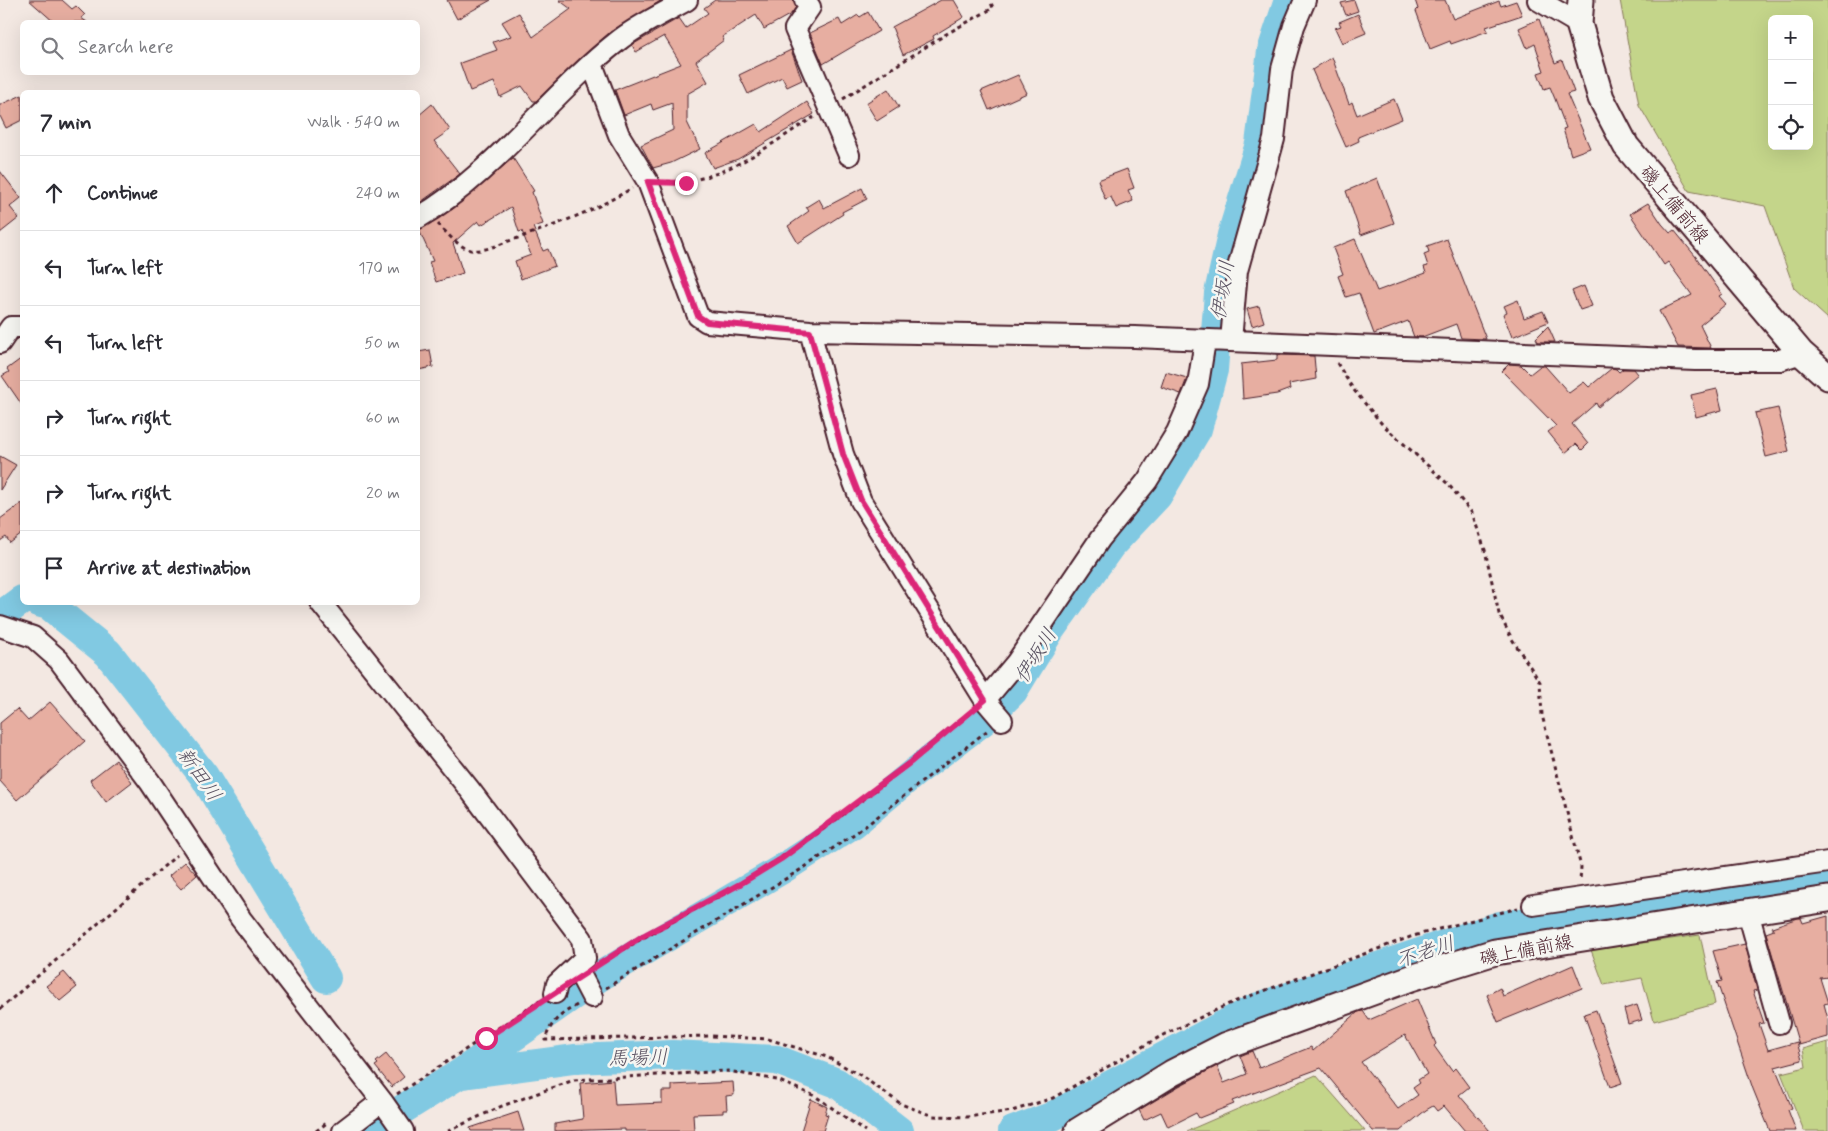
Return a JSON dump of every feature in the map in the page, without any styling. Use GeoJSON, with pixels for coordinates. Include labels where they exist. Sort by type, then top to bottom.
{"type":"FeatureCollection","features":[{"type":"Feature","properties":{"kind":"main road","name":"磯上備前線"},"geometry":{"type":"LineString","coordinates":[[1580,12],[1601,98],[1626,146],[1801,353],[1828,377]]}},
{"type":"Feature","properties":{"kind":"main road","name":"磯上備前線"},"geometry":{"type":"LineString","coordinates":[[1087,1125],[1172,1073],[1228,1045],[1467,960],[1504,950],[1828,899]]}},
{"type":"Feature","properties":{"kind":"street"},"geometry":{"type":"LineString","coordinates":[[423,215],[485,168],[545,107],[619,40],[687,0]]}},
{"type":"Feature","properties":{"kind":"street"},"geometry":{"type":"LineString","coordinates":[[805,0],[810,7],[795,29],[849,155]]}},
{"type":"Feature","properties":{"kind":"street"},"geometry":{"type":"LineString","coordinates":[[994,710],[1016,663],[1100,539],[1147,481],[1177,432],[1218,341],[1274,139],[1282,70],[1294,26],[1305,0]]}},
{"type":"Feature","properties":{"kind":"street"},"geometry":{"type":"LineString","coordinates":[[1538,0],[1580,12]]}},
{"type":"Feature","properties":{"kind":"street"},"geometry":{"type":"LineString","coordinates":[[592,64],[619,135],[648,182],[698,316],[707,322],[810,332],[1218,341],[1695,360],[1780,360],[1801,353]]}},
{"type":"Feature","properties":{"kind":"street"},"geometry":{"type":"LineString","coordinates":[[0,343],[11,327],[20,327]]}},
{"type":"Feature","properties":{"kind":"street"},"geometry":{"type":"LineString","coordinates":[[810,332],[843,454],[861,500],[994,710]]}},
{"type":"Feature","properties":{"kind":"street"},"geometry":{"type":"LineString","coordinates":[[322,605],[470,790],[582,939],[585,958],[557,984],[555,993]]}},
{"type":"Feature","properties":{"kind":"street"},"geometry":{"type":"LineString","coordinates":[[0,626],[33,637],[59,660],[191,843],[241,919],[385,1104],[403,1131]]}},
{"type":"Feature","properties":{"kind":"street"},"geometry":{"type":"LineString","coordinates":[[1533,905],[1828,862]]}},
{"type":"Feature","properties":{"kind":"street"},"geometry":{"type":"LineString","coordinates":[[1748,912],[1779,1023]]}},
{"type":"Feature","properties":{"kind":"street"},"geometry":{"type":"LineString","coordinates":[[344,1131],[385,1104]]}},
{"type":"Feature","properties":{"kind":"path"},"geometry":{"type":"LineString","coordinates":[[423,215],[456,242],[471,250],[486,249],[560,224],[603,205],[632,187],[648,182],[686,183],[715,174],[735,166],[956,28],[994,8],[990,0]]}},
{"type":"Feature","properties":{"kind":"path"},"geometry":{"type":"LineString","coordinates":[[1326,346],[1353,389],[1382,424],[1448,484],[1472,513],[1485,550],[1499,614],[1512,639],[1540,682],[1542,714],[1581,867],[1578,897]]}},
{"type":"Feature","properties":{"kind":"path"},"geometry":{"type":"LineString","coordinates":[[587,987],[822,856],[863,828],[994,710]]}},
{"type":"Feature","properties":{"kind":"path"},"geometry":{"type":"LineString","coordinates":[[994,710],[912,761],[781,859],[740,884],[641,937],[556,1018],[549,1026],[545,1040],[710,1036],[768,1039],[827,1057],[860,1075],[901,1104],[933,1116],[967,1117],[1012,1111],[1053,1098],[1163,1035],[1231,1003],[1413,936],[1533,905]]}},
{"type":"Feature","properties":{"kind":"path"},"geometry":{"type":"LineString","coordinates":[[0,1009],[191,843]]}},
{"type":"Feature","properties":{"kind":"path"},"geometry":{"type":"LineString","coordinates":[[385,1104],[555,993]]}},
{"type":"Feature","properties":{"kind":"path"},"geometry":{"type":"LineString","coordinates":[[448,1131],[502,1106],[574,1080],[728,1071],[777,1080],[815,1096],[865,1131]]}},
{"type":"Feature","properties":{"kind":"green space"},"geometry":{"type":"Polygon","coordinates":[[[1620,0],[1828,0],[1828,319],[1794,288],[1765,206],[1689,191],[1639,105],[1620,0]]]}},
{"type":"Feature","properties":{"kind":"green space"},"geometry":{"type":"Polygon","coordinates":[[[1700,935],[1715,1004],[1654,1021],[1642,978],[1604,985],[1591,950],[1700,935]]]}},
{"type":"Feature","properties":{"kind":"green space"},"geometry":{"type":"Polygon","coordinates":[[[1828,1042],[1828,1131],[1804,1131],[1781,1073],[1806,1067],[1803,1049],[1828,1042]]]}},
{"type":"Feature","properties":{"kind":"green space"},"geometry":{"type":"Polygon","coordinates":[[[1316,1075],[1365,1131],[1187,1131],[1316,1075]]]}},
{"type":"Feature","properties":{"kind":"building"},"geometry":{"type":"Polygon","coordinates":[[[29,0],[62,0],[72,9],[76,6],[85,15],[81,18],[84,20],[52,20],[29,0]]]}},
{"type":"Feature","properties":{"kind":"building"},"geometry":{"type":"Polygon","coordinates":[[[447,0],[491,0],[457,19],[447,0]]]}},
{"type":"Feature","properties":{"kind":"building"},"geometry":{"type":"Polygon","coordinates":[[[559,0],[662,0],[610,32],[536,101],[533,101],[522,86],[500,97],[494,82],[470,91],[460,63],[497,50],[493,42],[511,36],[502,22],[519,13],[533,37],[571,9],[559,0]]]}},
{"type":"Feature","properties":{"kind":"building"},"geometry":{"type":"Polygon","coordinates":[[[715,0],[793,0],[796,7],[791,14],[764,29],[756,15],[722,37],[724,40],[696,61],[708,82],[687,94],[687,122],[700,149],[671,163],[653,168],[641,145],[673,130],[672,103],[653,110],[651,104],[624,115],[615,90],[681,64],[664,36],[636,52],[632,45],[679,18],[686,28],[708,13],[704,8],[715,0]]]}},
{"type":"Feature","properties":{"kind":"building"},"geometry":{"type":"Polygon","coordinates":[[[941,0],[954,0],[964,17],[933,36],[934,39],[903,55],[892,27],[941,0]]]}},
{"type":"Feature","properties":{"kind":"building"},"geometry":{"type":"Polygon","coordinates":[[[1354,0],[1358,11],[1346,15],[1341,3],[1354,0]]]}},
{"type":"Feature","properties":{"kind":"building"},"geometry":{"type":"Polygon","coordinates":[[[1415,0],[1445,0],[1453,19],[1499,1],[1501,6],[1516,1],[1522,15],[1486,27],[1488,31],[1451,44],[1450,41],[1430,49],[1416,11],[1418,9],[1415,0]]]}},
{"type":"Feature","properties":{"kind":"building"},"geometry":{"type":"Polygon","coordinates":[[[868,12],[879,31],[823,64],[810,33],[839,19],[842,25],[858,15],[860,17],[868,12]]]}},
{"type":"Feature","properties":{"kind":"building"},"geometry":{"type":"Polygon","coordinates":[[[1358,14],[1366,33],[1342,43],[1335,28],[1341,26],[1339,22],[1358,14]]]}},
{"type":"Feature","properties":{"kind":"building"},"geometry":{"type":"Polygon","coordinates":[[[1539,19],[1555,63],[1562,60],[1574,92],[1567,94],[1590,148],[1571,155],[1563,129],[1566,128],[1555,99],[1550,87],[1544,89],[1538,73],[1544,71],[1535,44],[1527,48],[1519,28],[1539,19]]]}},
{"type":"Feature","properties":{"kind":"building"},"geometry":{"type":"Polygon","coordinates":[[[791,50],[802,80],[787,87],[782,77],[748,94],[739,75],[791,50]]]}},
{"type":"Feature","properties":{"kind":"building"},"geometry":{"type":"Polygon","coordinates":[[[1332,57],[1349,104],[1352,102],[1357,115],[1394,99],[1402,119],[1358,137],[1359,141],[1346,147],[1312,70],[1332,57]]]}},
{"type":"Feature","properties":{"kind":"building"},"geometry":{"type":"Polygon","coordinates":[[[1018,75],[1027,93],[989,110],[981,91],[1018,75]]]}},
{"type":"Feature","properties":{"kind":"building"},"geometry":{"type":"Polygon","coordinates":[[[888,89],[899,107],[877,121],[866,103],[888,89]]]}},
{"type":"Feature","properties":{"kind":"building"},"geometry":{"type":"Polygon","coordinates":[[[20,96],[20,121],[6,128],[0,116],[0,105],[20,96]]]}},
{"type":"Feature","properties":{"kind":"building"},"geometry":{"type":"Polygon","coordinates":[[[807,102],[814,114],[738,159],[713,168],[705,153],[756,124],[761,132],[807,102]]]}},
{"type":"Feature","properties":{"kind":"building"},"geometry":{"type":"Polygon","coordinates":[[[432,104],[450,130],[434,141],[460,174],[420,203],[420,114],[432,104]]]}},
{"type":"Feature","properties":{"kind":"building"},"geometry":{"type":"Polygon","coordinates":[[[513,158],[534,191],[532,192],[543,224],[533,227],[543,251],[548,249],[555,266],[521,279],[515,261],[531,255],[522,231],[519,232],[511,207],[481,225],[478,221],[453,243],[463,273],[436,282],[429,262],[433,261],[420,229],[453,209],[513,158]]]}},
{"type":"Feature","properties":{"kind":"building"},"geometry":{"type":"Polygon","coordinates":[[[1127,169],[1134,188],[1128,190],[1133,201],[1116,208],[1111,197],[1105,199],[1098,180],[1127,169]]]}},
{"type":"Feature","properties":{"kind":"building"},"geometry":{"type":"Polygon","coordinates":[[[0,171],[20,199],[10,207],[19,218],[0,233],[0,171]]]}},
{"type":"Feature","properties":{"kind":"building"},"geometry":{"type":"Polygon","coordinates":[[[1377,178],[1394,223],[1361,235],[1346,191],[1377,178]]]}},
{"type":"Feature","properties":{"kind":"building"},"geometry":{"type":"Polygon","coordinates":[[[862,188],[867,199],[842,212],[843,214],[798,243],[788,226],[809,211],[806,207],[819,199],[824,208],[862,188]]]}},
{"type":"Feature","properties":{"kind":"building"},"geometry":{"type":"Polygon","coordinates":[[[1648,203],[1670,233],[1674,230],[1696,257],[1722,294],[1719,296],[1726,304],[1700,325],[1711,348],[1678,347],[1659,311],[1692,295],[1668,262],[1664,265],[1630,214],[1648,203]]]}},
{"type":"Feature","properties":{"kind":"building"},"geometry":{"type":"Polygon","coordinates":[[[1355,239],[1377,291],[1426,273],[1424,267],[1428,266],[1424,254],[1429,252],[1427,246],[1447,239],[1486,339],[1461,338],[1456,324],[1422,337],[1414,337],[1408,321],[1374,334],[1359,293],[1346,297],[1338,276],[1343,274],[1333,248],[1355,239]]]}},
{"type":"Feature","properties":{"kind":"building"},"geometry":{"type":"Polygon","coordinates":[[[1584,286],[1592,306],[1580,310],[1572,291],[1584,286]]]}},
{"type":"Feature","properties":{"kind":"building"},"geometry":{"type":"Polygon","coordinates":[[[1518,300],[1524,318],[1543,311],[1548,322],[1512,337],[1503,314],[1507,312],[1504,306],[1518,300]]]}},
{"type":"Feature","properties":{"kind":"building"},"geometry":{"type":"Polygon","coordinates":[[[1259,306],[1264,322],[1252,326],[1247,309],[1259,306]]]}},
{"type":"Feature","properties":{"kind":"building"},"geometry":{"type":"Polygon","coordinates":[[[1548,326],[1555,342],[1538,342],[1536,338],[1548,326]]]}},
{"type":"Feature","properties":{"kind":"building"},"geometry":{"type":"Polygon","coordinates":[[[430,350],[433,367],[420,370],[420,352],[430,350]]]}},
{"type":"Feature","properties":{"kind":"building"},"geometry":{"type":"Polygon","coordinates":[[[1277,355],[1314,356],[1316,379],[1289,384],[1290,389],[1277,394],[1243,399],[1241,364],[1277,360],[1277,355]]]}},
{"type":"Feature","properties":{"kind":"building"},"geometry":{"type":"Polygon","coordinates":[[[20,359],[20,402],[2,376],[9,372],[7,369],[20,359]]]}},
{"type":"Feature","properties":{"kind":"building"},"geometry":{"type":"Polygon","coordinates":[[[1509,364],[1521,365],[1530,374],[1540,366],[1545,366],[1569,393],[1584,382],[1589,387],[1612,368],[1619,372],[1623,369],[1634,369],[1638,374],[1598,407],[1596,403],[1572,424],[1588,444],[1582,450],[1576,444],[1565,453],[1548,432],[1556,426],[1502,371],[1509,364]]]}},
{"type":"Feature","properties":{"kind":"building"},"geometry":{"type":"Polygon","coordinates":[[[1166,372],[1187,378],[1181,394],[1161,387],[1166,372]]]}},
{"type":"Feature","properties":{"kind":"building"},"geometry":{"type":"Polygon","coordinates":[[[1717,389],[1722,410],[1696,417],[1691,395],[1717,389]]]}},
{"type":"Feature","properties":{"kind":"building"},"geometry":{"type":"Polygon","coordinates":[[[1778,408],[1789,451],[1766,457],[1755,413],[1778,408]]]}},
{"type":"Feature","properties":{"kind":"building"},"geometry":{"type":"Polygon","coordinates":[[[0,456],[16,465],[0,490],[0,456]]]}},
{"type":"Feature","properties":{"kind":"building"},"geometry":{"type":"Polygon","coordinates":[[[20,504],[20,536],[10,543],[6,537],[0,541],[0,519],[20,504]]]}},
{"type":"Feature","properties":{"kind":"building"},"geometry":{"type":"Polygon","coordinates":[[[50,702],[85,741],[17,800],[0,781],[0,723],[17,709],[28,721],[50,702]]]}},
{"type":"Feature","properties":{"kind":"building"},"geometry":{"type":"Polygon","coordinates":[[[116,760],[132,782],[106,802],[90,780],[116,760]]]}},
{"type":"Feature","properties":{"kind":"building"},"geometry":{"type":"Polygon","coordinates":[[[185,862],[197,875],[181,889],[169,876],[185,862]]]}},
{"type":"Feature","properties":{"kind":"building"},"geometry":{"type":"Polygon","coordinates":[[[1828,916],[1828,977],[1820,978],[1828,1003],[1824,1004],[1828,1019],[1828,1037],[1799,1045],[1766,933],[1774,930],[1772,927],[1798,918],[1801,918],[1803,923],[1828,916]]]}},
{"type":"Feature","properties":{"kind":"building"},"geometry":{"type":"Polygon","coordinates":[[[1745,944],[1757,990],[1753,991],[1764,1023],[1759,1024],[1768,1050],[1797,1042],[1802,1060],[1775,1067],[1792,1108],[1788,1110],[1796,1131],[1770,1131],[1753,1089],[1717,982],[1722,981],[1713,951],[1745,944]]]}},
{"type":"Feature","properties":{"kind":"building"},"geometry":{"type":"Polygon","coordinates":[[[1573,965],[1582,988],[1498,1022],[1487,995],[1500,988],[1503,996],[1573,965]]]}},
{"type":"Feature","properties":{"kind":"building"},"geometry":{"type":"Polygon","coordinates":[[[64,972],[77,987],[60,1001],[46,986],[64,972]]]}},
{"type":"Feature","properties":{"kind":"building"},"geometry":{"type":"Polygon","coordinates":[[[1417,999],[1436,1044],[1434,1046],[1452,1071],[1455,1068],[1469,1087],[1459,1095],[1490,1131],[1465,1131],[1444,1106],[1437,1111],[1433,1106],[1400,1131],[1373,1131],[1321,1068],[1232,1101],[1234,1104],[1199,1118],[1196,1113],[1168,1127],[1161,1112],[1144,1120],[1139,1110],[1217,1066],[1224,1083],[1247,1074],[1240,1056],[1252,1051],[1259,1068],[1311,1047],[1313,1051],[1358,1012],[1363,1011],[1369,1020],[1417,999]],[[1405,1035],[1361,1062],[1398,1109],[1418,1095],[1413,1088],[1420,1083],[1418,1080],[1427,1074],[1405,1035]]]}},
{"type":"Feature","properties":{"kind":"building"},"geometry":{"type":"Polygon","coordinates":[[[1637,1005],[1642,1020],[1628,1024],[1624,1009],[1637,1005]]]}},
{"type":"Feature","properties":{"kind":"building"},"geometry":{"type":"Polygon","coordinates":[[[1596,1010],[1622,1083],[1610,1087],[1584,1014],[1596,1010]]]}},
{"type":"Feature","properties":{"kind":"building"},"geometry":{"type":"Polygon","coordinates":[[[386,1054],[404,1077],[392,1087],[375,1066],[378,1064],[376,1062],[386,1054]]]}},
{"type":"Feature","properties":{"kind":"building"},"geometry":{"type":"Polygon","coordinates":[[[613,1080],[615,1105],[662,1103],[662,1091],[672,1091],[672,1085],[733,1082],[734,1095],[726,1096],[727,1110],[723,1110],[723,1113],[693,1114],[694,1131],[625,1131],[625,1129],[555,1131],[555,1124],[583,1119],[580,1083],[613,1080]]]}},
{"type":"Feature","properties":{"kind":"building"},"geometry":{"type":"Polygon","coordinates":[[[811,1099],[827,1107],[825,1114],[828,1115],[823,1131],[801,1131],[811,1099]]]}},
{"type":"Feature","properties":{"kind":"building"},"geometry":{"type":"Polygon","coordinates":[[[518,1112],[524,1131],[471,1131],[470,1128],[518,1112]]]}},
{"type":"Feature","properties":{"kind":"waterway","name":"伊坂川"},"geometry":{"type":"LineString","coordinates":[[375,1131],[390,1117],[458,1075],[602,975],[782,869],[854,823],[915,772],[983,721],[1013,691],[1050,630],[1110,546],[1157,496],[1197,429],[1213,370],[1219,293],[1232,235],[1260,144],[1272,51],[1289,0]]}},
{"type":"Feature","properties":{"kind":"waterway","name":"新田川"},"geometry":{"type":"LineString","coordinates":[[3,614],[20,601]]}},
{"type":"Feature","properties":{"kind":"waterway","name":"新田川"},"geometry":{"type":"LineString","coordinates":[[49,605],[108,653],[204,776],[326,978]]}},
{"type":"Feature","properties":{"kind":"waterway","name":"不老川"},"geometry":{"type":"LineString","coordinates":[[1013,1131],[1051,1117],[1256,1008],[1500,926],[1828,879]]}},
{"type":"Feature","properties":{"kind":"waterway","name":"馬場川"},"geometry":{"type":"LineString","coordinates":[[463,1074],[574,1059],[673,1055],[777,1060],[837,1083],[899,1131]]}},
{"type":"Feature","properties":{"kind":"waterway"},"geometry":{"type":"LineString","coordinates":[[1051,1117],[1075,1124]]}},
{"type":"Feature","properties":{"kind":"route"},"geometry":{"type":"LineString","coordinates":[[486,1038],[641,937],[740,884],[781,859],[912,761],[985,700],[861,500],[843,454],[810,332],[707,322],[698,316],[648,182],[686,183]]}}]}
